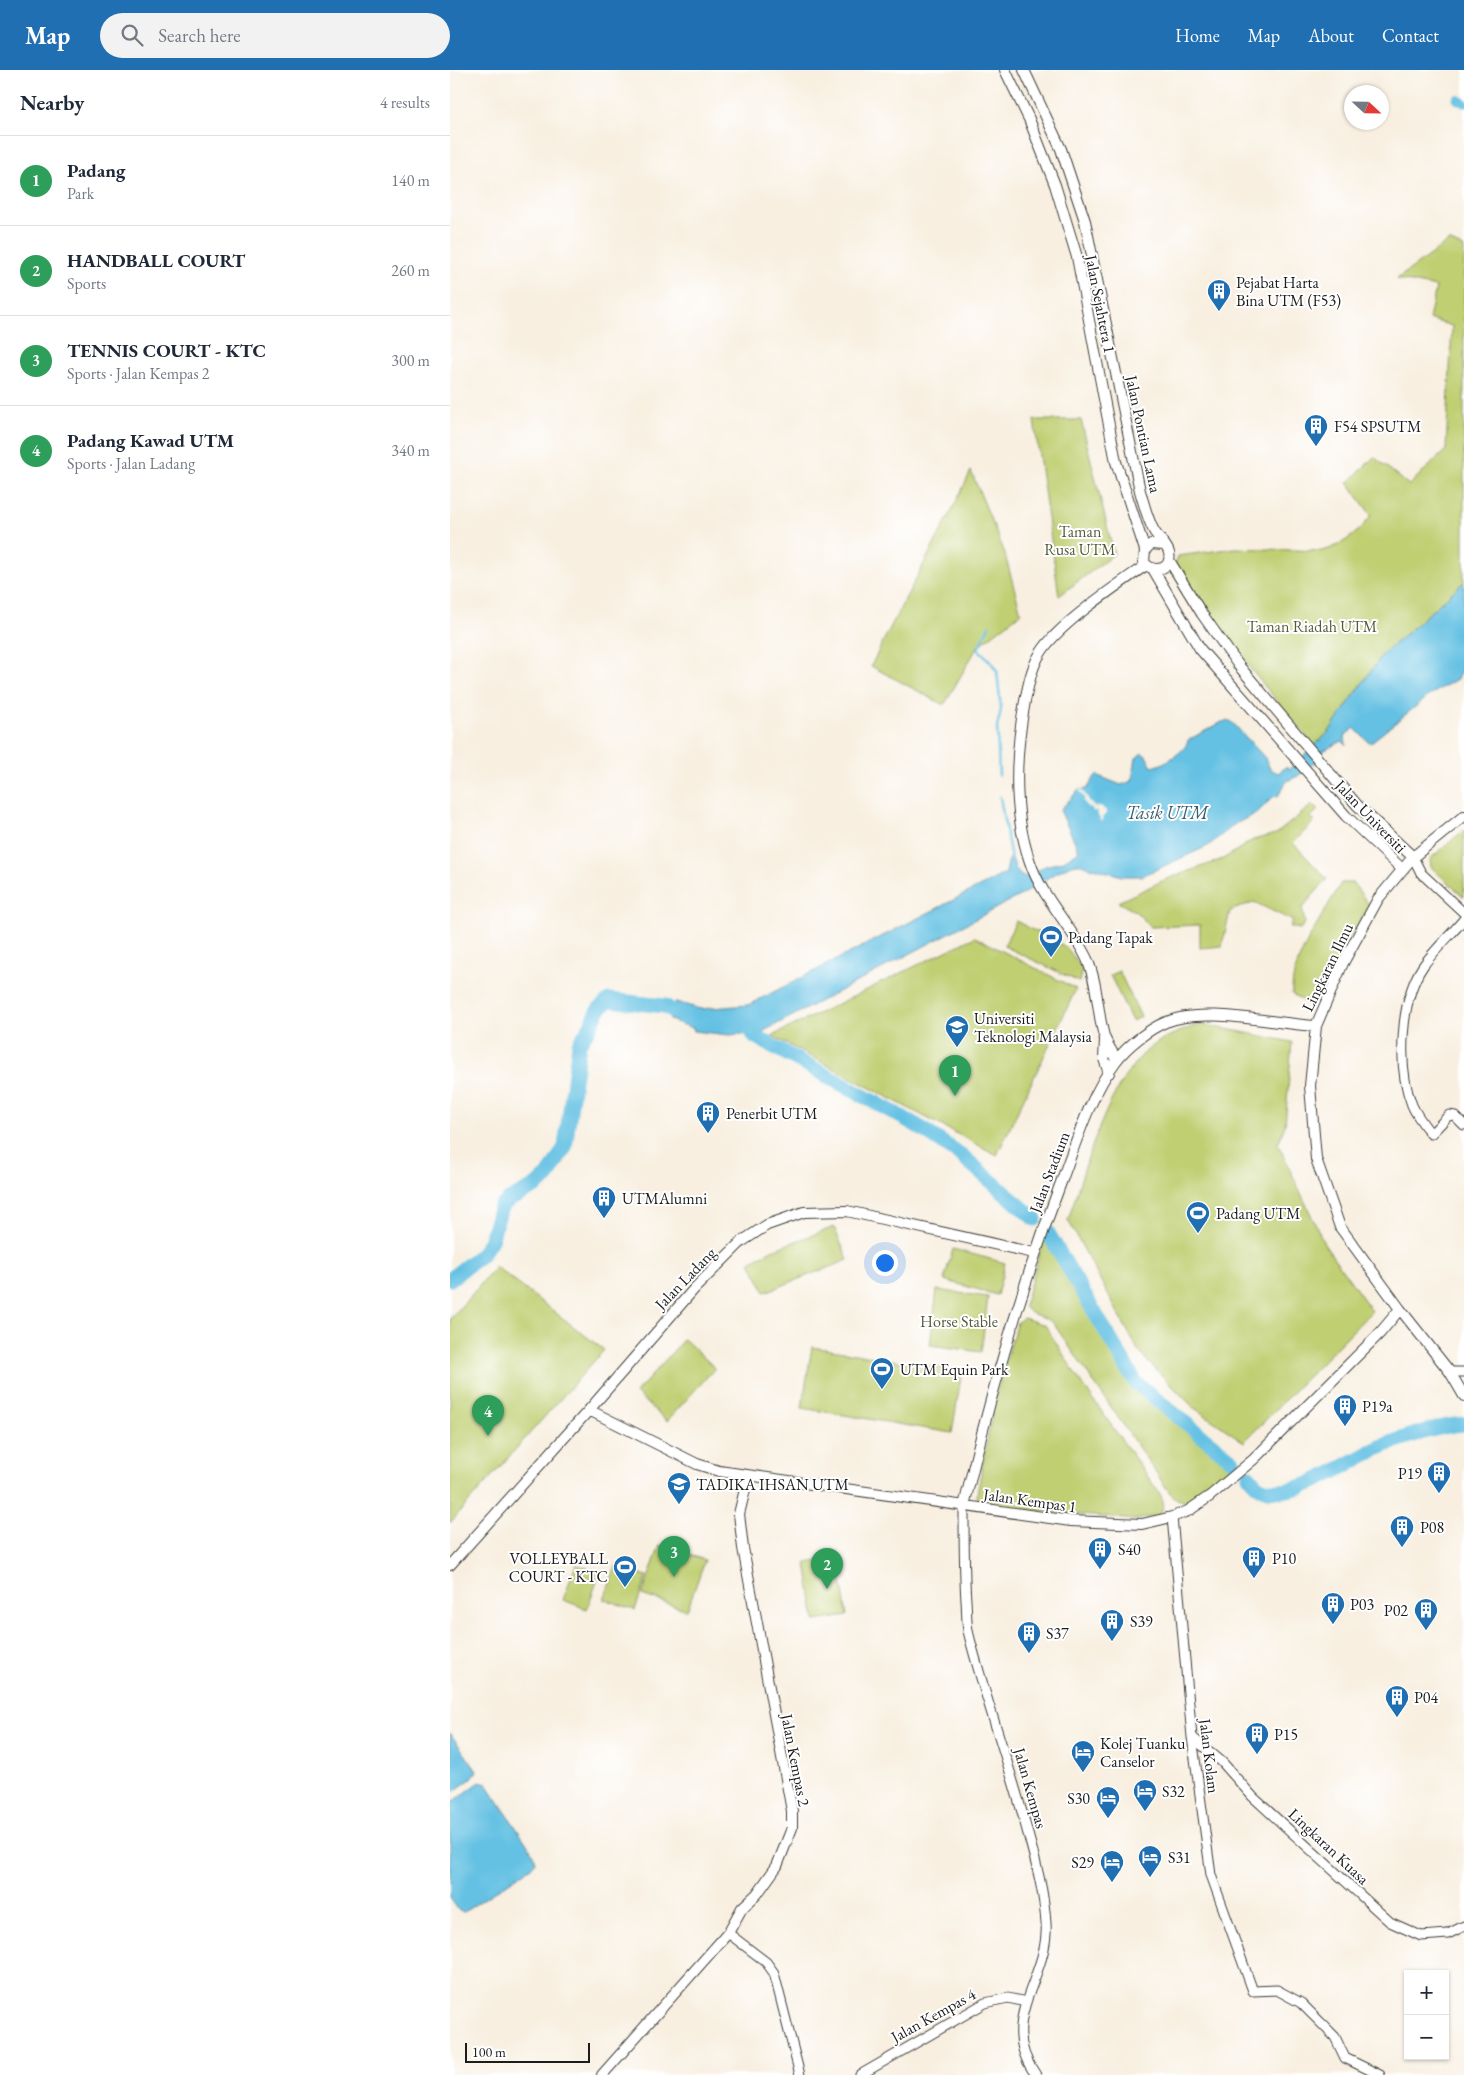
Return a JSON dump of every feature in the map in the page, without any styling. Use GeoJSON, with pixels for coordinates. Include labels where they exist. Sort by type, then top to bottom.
{"type":"FeatureCollection","features":[{"type":"Feature","properties":{"kind":"street","name":"Jalan Sejahtera 1"},"geometry":{"type":"LineString","coordinates":[[1005,70],[1029,119],[1055,185],[1077,257],[1116,462],[1145,550]]}},
{"type":"Feature","properties":{"kind":"street","name":"Jalan Pontian Lama"},"geometry":{"type":"LineString","coordinates":[[1024,70],[1041,102],[1073,182],[1092,256],[1140,491],[1150,522],[1164,545]]}},
{"type":"Feature","properties":{"kind":"street"},"geometry":{"type":"LineString","coordinates":[[1077,257],[1092,256]]}},
{"type":"Feature","properties":{"kind":"street"},"geometry":{"type":"LineString","coordinates":[[1085,306],[1102,304]]}},
{"type":"Feature","properties":{"kind":"street"},"geometry":{"type":"LineString","coordinates":[[1109,1073],[1104,1059],[1105,1040],[1095,980],[1086,958],[1043,889],[1030,862],[1018,802],[1018,750],[1030,680],[1038,657],[1057,633],[1150,567],[1165,567],[1169,560],[1169,552],[1164,545],[1151,544],[1145,550],[1143,558],[1150,567]]}},
{"type":"Feature","properties":{"kind":"street","name":"Jalan Universiti"},"geometry":{"type":"LineString","coordinates":[[1169,560],[1219,639],[1306,748],[1357,805],[1413,857],[1421,873]]}},
{"type":"Feature","properties":{"kind":"street","name":"Jalan Universiti"},"geometry":{"type":"LineString","coordinates":[[1150,567],[1200,650],[1346,816],[1400,867],[1421,873]]}},
{"type":"Feature","properties":{"kind":"street","name":"Lingkaran Ilmu"},"geometry":{"type":"LineString","coordinates":[[1464,816],[1413,857],[1378,900],[1343,963],[1316,1026],[1310,1086],[1316,1159],[1340,1227],[1400,1309],[1450,1372],[1464,1396]]}},
{"type":"Feature","properties":{"kind":"street"},"geometry":{"type":"LineString","coordinates":[[1421,873],[1464,913]]}},
{"type":"Feature","properties":{"kind":"street"},"geometry":{"type":"LineString","coordinates":[[1464,919],[1423,967],[1406,1009],[1403,1048],[1407,1086],[1412,1105],[1427,1129],[1431,1134],[1449,1115],[1455,1116],[1464,1125]]}},
{"type":"Feature","properties":{"kind":"street","name":"Jalan Stadium"},"geometry":{"type":"LineString","coordinates":[[964,1506],[987,1407],[1034,1253],[1082,1128],[1116,1060],[1153,1029],[1167,1022],[1195,1015],[1316,1026]]}},
{"type":"Feature","properties":{"kind":"street"},"geometry":{"type":"LineString","coordinates":[[1105,1040],[1116,1060]]}},
{"type":"Feature","properties":{"kind":"street","name":"Jalan Ladang"},"geometry":{"type":"LineString","coordinates":[[450,1565],[589,1410],[687,1296],[742,1242],[767,1225],[804,1212],[846,1211],[1034,1253]]}},
{"type":"Feature","properties":{"kind":"street","name":"Jalan Kempas 1"},"geometry":{"type":"LineString","coordinates":[[589,1410],[697,1464],[748,1477],[770,1477],[1071,1521],[1142,1524],[1188,1511],[1210,1496],[1254,1459],[1380,1333],[1400,1309]]}},
{"type":"Feature","properties":{"kind":"street"},"geometry":{"type":"LineString","coordinates":[[1450,1372],[1464,1372]]}},
{"type":"Feature","properties":{"kind":"street","name":"Jalan Kempas 2"},"geometry":{"type":"LineString","coordinates":[[602,2075],[728,1933],[742,1908],[757,1894],[777,1866],[792,1828],[792,1811],[742,1548],[739,1514],[748,1477]]}},
{"type":"Feature","properties":{"kind":"street","name":"Jalan Kempas"},"geometry":{"type":"LineString","coordinates":[[964,1506],[968,1632],[1017,1792],[1037,1866],[1044,1901],[1046,1925],[1043,1947],[1020,2022],[1020,2036],[1025,2057],[1036,2075]]}},
{"type":"Feature","properties":{"kind":"street","name":"Jalan Kolam"},"geometry":{"type":"LineString","coordinates":[[1172,1517],[1192,1737],[1211,1875],[1253,1991],[1277,1990],[1301,2003],[1335,2037],[1345,2058],[1380,2075]]}},
{"type":"Feature","properties":{"kind":"street","name":"Lingkaran Kuasa"},"geometry":{"type":"LineString","coordinates":[[1192,1737],[1222,1762],[1253,1797],[1390,1922],[1422,1936],[1448,1934],[1464,1926]]}},
{"type":"Feature","properties":{"kind":"street"},"geometry":{"type":"LineString","coordinates":[[728,1933],[766,1962],[774,1973],[800,2075]]}},
{"type":"Feature","properties":{"kind":"street","name":"Jalan Kempas 4"},"geometry":{"type":"LineString","coordinates":[[860,2075],[985,2003],[1008,1998],[1026,2002]]}},
{"type":"Feature","properties":{"kind":"green space","name":"Taman Riadah UTM"},"geometry":{"type":"Polygon","coordinates":[[[1449,241],[1464,248],[1464,582],[1382,655],[1328,733],[1314,746],[1253,672],[1175,565],[1178,556],[1235,548],[1322,551],[1329,549],[1343,542],[1356,532],[1371,515],[1348,483],[1374,457],[1409,485],[1446,450],[1452,326],[1429,319],[1436,287],[1397,279],[1449,241]]]}},
{"type":"Feature","properties":{"kind":"green space","name":"Taman Rusa UTM"},"geometry":{"type":"Polygon","coordinates":[[[1034,420],[1081,420],[1114,554],[1059,596],[1034,420]]]}},
{"type":"Feature","properties":{"kind":"green space"},"geometry":{"type":"Polygon","coordinates":[[[971,471],[1004,551],[1021,613],[978,646],[944,705],[871,666],[971,471]]]}},
{"type":"Feature","properties":{"kind":"green space"},"geometry":{"type":"Polygon","coordinates":[[[1312,805],[1318,810],[1311,817],[1315,821],[1293,843],[1327,879],[1302,908],[1305,923],[1300,929],[1290,927],[1293,921],[1254,902],[1230,911],[1222,946],[1200,948],[1200,925],[1151,927],[1136,912],[1118,902],[1164,880],[1223,859],[1253,840],[1276,834],[1312,805]]]}},
{"type":"Feature","properties":{"kind":"green space"},"geometry":{"type":"Polygon","coordinates":[[[1464,830],[1464,897],[1431,867],[1430,859],[1464,830]]]}},
{"type":"Feature","properties":{"kind":"green space"},"geometry":{"type":"Polygon","coordinates":[[[1341,883],[1353,883],[1370,906],[1339,953],[1339,962],[1326,992],[1307,1003],[1292,994],[1296,967],[1310,937],[1341,883]]]}},
{"type":"Feature","properties":{"kind":"green space","name":"Padang Tapak"},"geometry":{"type":"Polygon","coordinates":[[[1016,921],[1066,947],[1082,968],[1079,982],[1004,946],[1016,921]]]}},
{"type":"Feature","properties":{"kind":"green space"},"geometry":{"type":"Polygon","coordinates":[[[975,937],[1076,989],[997,1155],[772,1036],[877,985],[881,981],[883,982],[975,937]]]}},
{"type":"Feature","properties":{"kind":"green space"},"geometry":{"type":"Polygon","coordinates":[[[1119,971],[1141,1017],[1132,1021],[1110,975],[1119,971]]]}},
{"type":"Feature","properties":{"kind":"green space","name":"Padang UTM"},"geometry":{"type":"Polygon","coordinates":[[[1201,1024],[1292,1042],[1285,1125],[1278,1144],[1326,1247],[1372,1311],[1244,1442],[1193,1407],[1139,1352],[1068,1220],[1101,1123],[1125,1076],[1141,1057],[1158,1042],[1201,1024]]]}},
{"type":"Feature","properties":{"kind":"green space"},"geometry":{"type":"Polygon","coordinates":[[[834,1227],[848,1260],[765,1292],[750,1262],[772,1250],[834,1227]]]}},
{"type":"Feature","properties":{"kind":"green space"},"geometry":{"type":"Polygon","coordinates":[[[1045,1234],[1134,1387],[1230,1463],[1231,1470],[1191,1503],[1177,1499],[1170,1493],[1053,1323],[1030,1312],[1024,1306],[1045,1234]]]}},
{"type":"Feature","properties":{"kind":"green space"},"geometry":{"type":"Polygon","coordinates":[[[953,1249],[1005,1263],[997,1295],[944,1280],[953,1249]]]}},
{"type":"Feature","properties":{"kind":"green space"},"geometry":{"type":"Polygon","coordinates":[[[496,1267],[604,1350],[450,1523],[450,1319],[496,1267]]]}},
{"type":"Feature","properties":{"kind":"green space","name":"Horse Stable"},"geometry":{"type":"Polygon","coordinates":[[[937,1290],[988,1297],[981,1352],[930,1345],[937,1290]]]}},
{"type":"Feature","properties":{"kind":"green space"},"geometry":{"type":"Polygon","coordinates":[[[1024,1318],[1045,1325],[1078,1378],[1160,1494],[1163,1506],[1162,1511],[1157,1516],[1135,1520],[1028,1510],[978,1502],[977,1494],[995,1399],[1017,1322],[1024,1318]]]}},
{"type":"Feature","properties":{"kind":"green space"},"geometry":{"type":"Polygon","coordinates":[[[684,1339],[715,1368],[667,1421],[636,1393],[684,1339]]]}},
{"type":"Feature","properties":{"kind":"green space","name":"UTM Equin Park"},"geometry":{"type":"Polygon","coordinates":[[[812,1347],[962,1371],[952,1433],[802,1408],[812,1347]]]}},
{"type":"Feature","properties":{"kind":"green space"},"geometry":{"type":"Polygon","coordinates":[[[660,1545],[705,1560],[687,1610],[642,1595],[660,1545]]]}},
{"type":"Feature","properties":{"kind":"green space"},"geometry":{"type":"Polygon","coordinates":[[[838,1558],[847,1616],[815,1621],[806,1563],[838,1558]]]}},
{"type":"Feature","properties":{"kind":"green space"},"geometry":{"type":"Polygon","coordinates":[[[576,1564],[600,1573],[587,1609],[563,1600],[576,1564]]]}},
{"type":"Feature","properties":{"kind":"green space","name":"VOLLEYBALL COURT - KTC"},"geometry":{"type":"Polygon","coordinates":[[[616,1566],[647,1576],[635,1610],[604,1599],[616,1566]]]}},
{"type":"Feature","properties":{"kind":"water","name":"Tasik UTM"},"geometry":{"type":"Polygon","coordinates":[[[1464,582],[1464,665],[1457,679],[1430,695],[1370,743],[1354,728],[1345,736],[1346,745],[1342,741],[1323,751],[1323,755],[1298,776],[1287,781],[1278,796],[1273,797],[1257,813],[1235,824],[1208,846],[1142,876],[1122,876],[1094,868],[1091,869],[1081,864],[1071,865],[1021,895],[762,1032],[729,1035],[694,1031],[693,1028],[670,1020],[676,1002],[700,1009],[748,1005],[1006,873],[1009,858],[1012,858],[1016,870],[1021,876],[1029,877],[1045,866],[1064,861],[1079,851],[1060,810],[1079,790],[1087,789],[1096,775],[1121,785],[1132,781],[1136,758],[1142,753],[1146,756],[1152,767],[1157,766],[1184,749],[1188,740],[1222,722],[1231,721],[1265,758],[1270,769],[1278,773],[1286,767],[1289,769],[1328,733],[1382,655],[1464,582]]]}},
{"type":"Feature","properties":{"kind":"water"},"geometry":{"type":"Polygon","coordinates":[[[450,1733],[477,1771],[471,1779],[450,1794],[450,1733]]]}},
{"type":"Feature","properties":{"kind":"water"},"geometry":{"type":"Polygon","coordinates":[[[480,1782],[487,1784],[533,1853],[535,1862],[530,1868],[464,1912],[459,1911],[450,1898],[450,1804],[480,1782]]]}},
{"type":"Feature","properties":{"kind":"pier"},"geometry":{"type":"Polygon","coordinates":[[[1081,789],[1089,800],[1088,803],[1090,802],[1094,807],[1101,806],[1107,812],[1101,822],[1096,810],[1094,812],[1090,806],[1088,808],[1083,800],[1085,799],[1079,790],[1081,789]]]}},
{"type":"Feature","properties":{"kind":"waterway"},"geometry":{"type":"LineString","coordinates":[[1457,99],[1464,103]]}},
{"type":"Feature","properties":{"kind":"waterway"},"geometry":{"type":"LineString","coordinates":[[989,626],[978,649],[997,671],[1001,710],[997,727],[999,775]]}},
{"type":"Feature","properties":{"kind":"waterway"},"geometry":{"type":"LineString","coordinates":[[1000,797],[1011,859]]}},
{"type":"Feature","properties":{"kind":"waterway"},"geometry":{"type":"LineString","coordinates":[[450,1279],[482,1254],[491,1240],[501,1207],[548,1176],[565,1147],[579,1044],[599,1009],[609,1000],[665,1006],[681,1016],[691,1019]]}},
{"type":"Feature","properties":{"kind":"waterway"},"geometry":{"type":"LineString","coordinates":[[739,1022],[743,1022],[756,1037],[916,1125],[961,1155],[1035,1219]]}},
{"type":"Feature","properties":{"kind":"waterway"},"geometry":{"type":"LineString","coordinates":[[1048,1233],[1136,1383],[1233,1461]]}},
{"type":"Feature","properties":{"kind":"waterway"},"geometry":{"type":"LineString","coordinates":[[1249,1476],[1260,1487],[1274,1491],[1289,1490],[1323,1478],[1370,1452],[1393,1442],[1434,1429],[1464,1424]]}},
{"type":"Feature","properties":{"kind":"place","name":"Pejabat Harta Bina UTM (F53)"},"geometry":{"type":"Point","coordinates":[1219,312]}},
{"type":"Feature","properties":{"kind":"place","name":"F54 SPSUTM"},"geometry":{"type":"Point","coordinates":[1316,447]}},
{"type":"Feature","properties":{"kind":"place","name":"Padang Tapak"},"geometry":{"type":"Point","coordinates":[1051,958]}},
{"type":"Feature","properties":{"kind":"place","name":"Universiti Teknologi Malaysia"},"geometry":{"type":"Point","coordinates":[957,1048]}},
{"type":"Feature","properties":{"kind":"place","name":"Padang"},"geometry":{"type":"Point","coordinates":[955,1096]}},
{"type":"Feature","properties":{"kind":"place","name":"Penerbit UTM"},"geometry":{"type":"Point","coordinates":[708,1134]}},
{"type":"Feature","properties":{"kind":"place","name":"UTMAlumni"},"geometry":{"type":"Point","coordinates":[604,1219]}},
{"type":"Feature","properties":{"kind":"place","name":"Padang UTM"},"geometry":{"type":"Point","coordinates":[1198,1234]}},
{"type":"Feature","properties":{"kind":"place","name":"UTM Equin Park"},"geometry":{"type":"Point","coordinates":[882,1390]}},
{"type":"Feature","properties":{"kind":"place","name":"P19a"},"geometry":{"type":"Point","coordinates":[1345,1427]}},
{"type":"Feature","properties":{"kind":"place","name":"Padang Kawad UTM"},"geometry":{"type":"Point","coordinates":[488,1436]}},
{"type":"Feature","properties":{"kind":"place","name":"P19"},"geometry":{"type":"Point","coordinates":[1439,1494]}},
{"type":"Feature","properties":{"kind":"place","name":"TADIKA IHSAN UTM"},"geometry":{"type":"Point","coordinates":[679,1505]}},
{"type":"Feature","properties":{"kind":"place","name":"P08"},"geometry":{"type":"Point","coordinates":[1402,1548]}},
{"type":"Feature","properties":{"kind":"place","name":"S40"},"geometry":{"type":"Point","coordinates":[1100,1570]}},
{"type":"Feature","properties":{"kind":"place","name":"TENNIS COURT - KTC"},"geometry":{"type":"Point","coordinates":[674,1577]}},
{"type":"Feature","properties":{"kind":"place","name":"P10"},"geometry":{"type":"Point","coordinates":[1254,1579]}},
{"type":"Feature","properties":{"kind":"place","name":"VOLLEYBALL COURT - KTC"},"geometry":{"type":"Point","coordinates":[625,1588]}},
{"type":"Feature","properties":{"kind":"place","name":"HANDBALL COURT"},"geometry":{"type":"Point","coordinates":[827,1589]}},
{"type":"Feature","properties":{"kind":"place","name":"P03"},"geometry":{"type":"Point","coordinates":[1333,1625]}},
{"type":"Feature","properties":{"kind":"place","name":"P02"},"geometry":{"type":"Point","coordinates":[1426,1631]}},
{"type":"Feature","properties":{"kind":"place","name":"S39"},"geometry":{"type":"Point","coordinates":[1112,1642]}},
{"type":"Feature","properties":{"kind":"place","name":"S37"},"geometry":{"type":"Point","coordinates":[1029,1654]}},
{"type":"Feature","properties":{"kind":"place","name":"P04"},"geometry":{"type":"Point","coordinates":[1397,1718]}},
{"type":"Feature","properties":{"kind":"place","name":"P15"},"geometry":{"type":"Point","coordinates":[1257,1755]}},
{"type":"Feature","properties":{"kind":"place","name":"Kolej Tuanku Canselor"},"geometry":{"type":"Point","coordinates":[1083,1773]}},
{"type":"Feature","properties":{"kind":"place","name":"S32"},"geometry":{"type":"Point","coordinates":[1145,1812]}},
{"type":"Feature","properties":{"kind":"place","name":"S30"},"geometry":{"type":"Point","coordinates":[1108,1819]}},
{"type":"Feature","properties":{"kind":"place","name":"S31"},"geometry":{"type":"Point","coordinates":[1150,1878]}},
{"type":"Feature","properties":{"kind":"place","name":"S29"},"geometry":{"type":"Point","coordinates":[1112,1883]}}]}
